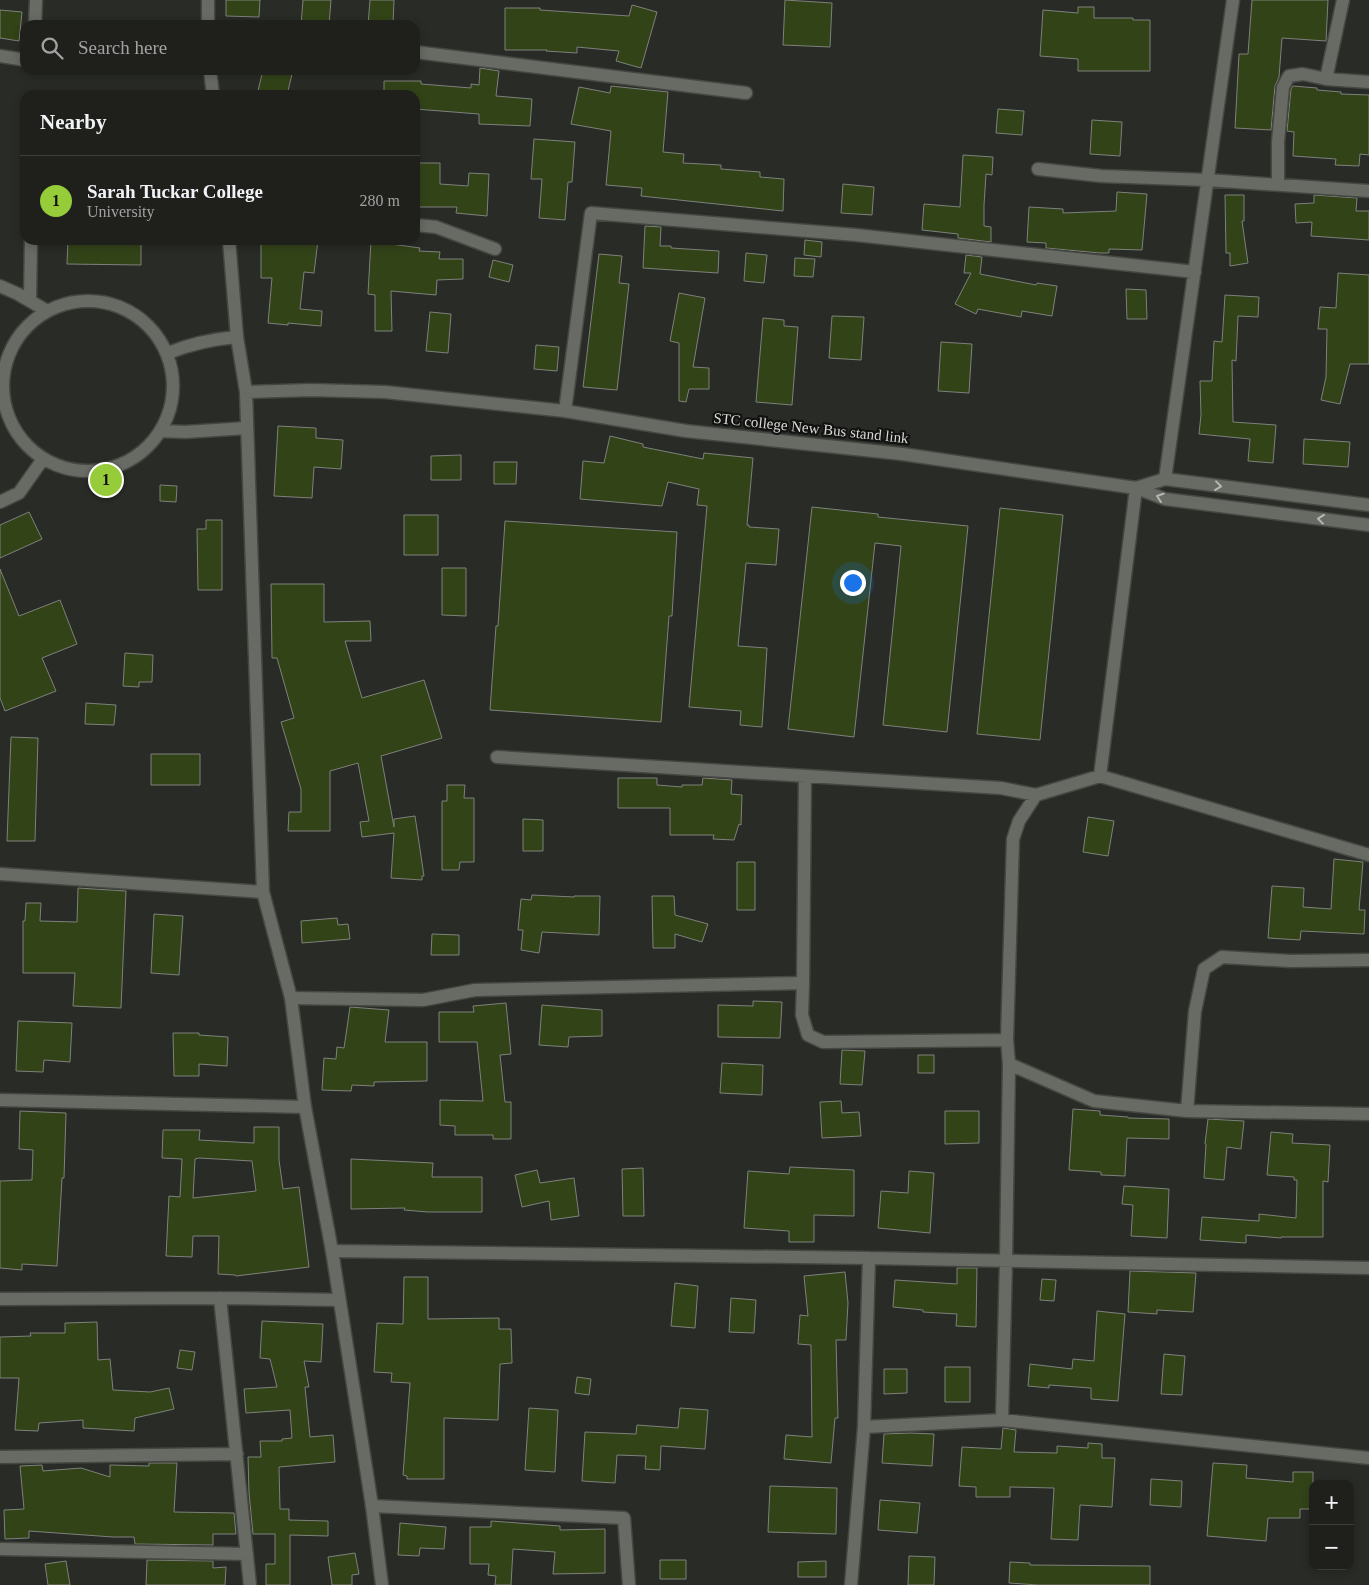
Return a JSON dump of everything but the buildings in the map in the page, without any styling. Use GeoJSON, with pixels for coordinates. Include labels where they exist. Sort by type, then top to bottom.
{"type":"FeatureCollection","features":[{"type":"Feature","properties":{"kind":"street"},"geometry":{"type":"LineString","coordinates":[[35,20],[36,0]]}},
{"type":"Feature","properties":{"kind":"street"},"geometry":{"type":"LineString","coordinates":[[208,0],[208,20]]}},
{"type":"Feature","properties":{"kind":"street"},"geometry":{"type":"LineString","coordinates":[[1165,479],[1233,0]]}},
{"type":"Feature","properties":{"kind":"street"},"geometry":{"type":"LineString","coordinates":[[1326,78],[1344,0]]}},
{"type":"Feature","properties":{"kind":"street"},"geometry":{"type":"LineString","coordinates":[[420,53],[746,93]]}},
{"type":"Feature","properties":{"kind":"street"},"geometry":{"type":"LineString","coordinates":[[0,56],[20,59]]}},
{"type":"Feature","properties":{"kind":"street"},"geometry":{"type":"LineString","coordinates":[[1278,185],[1278,142],[1283,87],[1289,76],[1303,74],[1369,82]]}},
{"type":"Feature","properties":{"kind":"street"},"geometry":{"type":"LineString","coordinates":[[211,75],[212,90]]}},
{"type":"Feature","properties":{"kind":"street"},"geometry":{"type":"LineString","coordinates":[[1038,169],[1101,176],[1207,180],[1369,191]]}},
{"type":"Feature","properties":{"kind":"street"},"geometry":{"type":"LineString","coordinates":[[565,411],[591,213],[856,235],[1195,272]]}},
{"type":"Feature","properties":{"kind":"street"},"geometry":{"type":"LineString","coordinates":[[420,225],[436,227],[495,248]]}},
{"type":"Feature","properties":{"kind":"street"},"geometry":{"type":"LineString","coordinates":[[30,301],[31,245]]}},
{"type":"Feature","properties":{"kind":"street"},"geometry":{"type":"LineString","coordinates":[[228,245],[237,337],[246,392],[263,892],[290,998],[305,1107],[332,1251],[372,1506],[382,1585]]}},
{"type":"Feature","properties":{"kind":"street"},"geometry":{"type":"LineString","coordinates":[[0,286],[47,311]]}},
{"type":"Feature","properties":{"kind":"street"},"geometry":{"type":"LineString","coordinates":[[90,301],[120,307],[145,322],[168,353],[174,389],[168,418],[152,443],[141,453],[115,468],[86,472],[56,466],[31,450],[12,427],[6,413],[2,384],[4,369],[15,342],[34,319],[47,311],[68,304],[90,301]]}},
{"type":"Feature","properties":{"kind":"street"},"geometry":{"type":"LineString","coordinates":[[168,353],[219,338],[237,337]]}},
{"type":"Feature","properties":{"kind":"street","name":"STC college New Bus stand link"},"geometry":{"type":"LineString","coordinates":[[246,392],[311,390],[386,392],[565,411],[686,431],[902,454],[1136,488],[1165,479],[1369,505]]}},
{"type":"Feature","properties":{"kind":"street"},"geometry":{"type":"LineString","coordinates":[[161,431],[185,432],[247,428]]}},
{"type":"Feature","properties":{"kind":"street"},"geometry":{"type":"LineString","coordinates":[[0,502],[18,493],[43,459]]}},
{"type":"Feature","properties":{"kind":"street"},"geometry":{"type":"LineString","coordinates":[[1100,776],[1136,488],[1165,499],[1369,525]]}},
{"type":"Feature","properties":{"kind":"street"},"geometry":{"type":"LineString","coordinates":[[497,758],[1001,788],[1036,795],[1100,776],[1369,855]]}},
{"type":"Feature","properties":{"kind":"street"},"geometry":{"type":"LineString","coordinates":[[805,776],[802,1015],[808,1035],[823,1042],[1008,1040]]}},
{"type":"Feature","properties":{"kind":"street"},"geometry":{"type":"LineString","coordinates":[[1002,1420],[1013,839],[1019,821],[1036,795]]}},
{"type":"Feature","properties":{"kind":"street"},"geometry":{"type":"LineString","coordinates":[[0,874],[263,892]]}},
{"type":"Feature","properties":{"kind":"street"},"geometry":{"type":"LineString","coordinates":[[1187,1111],[1195,1010],[1204,969],[1222,957],[1290,961],[1369,960]]}},
{"type":"Feature","properties":{"kind":"street"},"geometry":{"type":"LineString","coordinates":[[290,998],[423,1000],[475,990],[803,983]]}},
{"type":"Feature","properties":{"kind":"street"},"geometry":{"type":"LineString","coordinates":[[1009,1064],[1094,1101],[1187,1111],[1369,1114]]}},
{"type":"Feature","properties":{"kind":"street"},"geometry":{"type":"LineString","coordinates":[[0,1100],[305,1107]]}},
{"type":"Feature","properties":{"kind":"street"},"geometry":{"type":"LineString","coordinates":[[332,1251],[869,1258],[1369,1268]]}},
{"type":"Feature","properties":{"kind":"street"},"geometry":{"type":"LineString","coordinates":[[851,1585],[864,1427],[869,1258]]}},
{"type":"Feature","properties":{"kind":"street"},"geometry":{"type":"LineString","coordinates":[[0,1299],[220,1298],[339,1300]]}},
{"type":"Feature","properties":{"kind":"street"},"geometry":{"type":"LineString","coordinates":[[220,1298],[250,1585]]}},
{"type":"Feature","properties":{"kind":"street"},"geometry":{"type":"LineString","coordinates":[[864,1427],[1002,1420],[1369,1458]]}},
{"type":"Feature","properties":{"kind":"street"},"geometry":{"type":"LineString","coordinates":[[0,1456],[237,1454]]}},
{"type":"Feature","properties":{"kind":"street"},"geometry":{"type":"LineString","coordinates":[[372,1506],[624,1518],[629,1585]]}},
{"type":"Feature","properties":{"kind":"street"},"geometry":{"type":"LineString","coordinates":[[0,1549],[247,1554]]}},
{"type":"Feature","properties":{"kind":"place","name":"Sarah Tuckar College"},"geometry":{"type":"Point","coordinates":[106,480]}}]}
